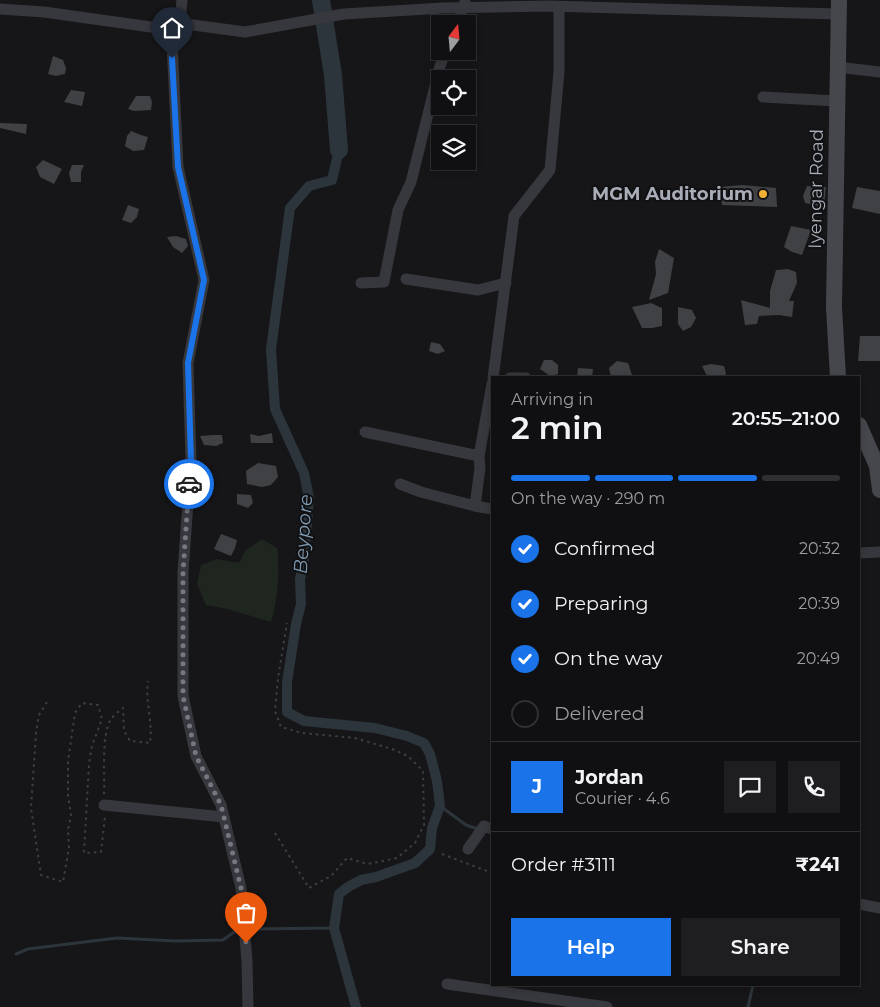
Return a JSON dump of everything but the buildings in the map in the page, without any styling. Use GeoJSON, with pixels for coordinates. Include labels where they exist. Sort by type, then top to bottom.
{"type":"FeatureCollection","features":[{"type":"Feature","properties":{"kind":"main road","name":"Iyengar Road"},"geometry":{"type":"LineString","coordinates":[[838,7],[834,306],[838,376]]}},
{"type":"Feature","properties":{"kind":"main road"},"geometry":{"type":"LineString","coordinates":[[860,427],[877,466],[880,490]]}},
{"type":"Feature","properties":{"kind":"street"},"geometry":{"type":"LineString","coordinates":[[182,0],[175,22],[178,167],[204,280],[188,363],[191,461],[183,572],[183,696],[196,756],[221,805],[241,888],[247,961],[248,1007]]}},
{"type":"Feature","properties":{"kind":"street"},"geometry":{"type":"LineString","coordinates":[[0,9],[44,12],[151,27],[175,22],[245,32],[344,14],[464,4],[559,7],[838,7]]}},
{"type":"Feature","properties":{"kind":"street"},"geometry":{"type":"LineString","coordinates":[[494,376],[514,216],[550,170],[559,72],[559,7]]}},
{"type":"Feature","properties":{"kind":"street"},"geometry":{"type":"LineString","coordinates":[[361,283],[384,282],[398,210],[411,182],[442,60]]}},
{"type":"Feature","properties":{"kind":"street"},"geometry":{"type":"LineString","coordinates":[[837,67],[880,72]]}},
{"type":"Feature","properties":{"kind":"street"},"geometry":{"type":"LineString","coordinates":[[763,97],[837,101]]}},
{"type":"Feature","properties":{"kind":"street"},"geometry":{"type":"LineString","coordinates":[[406,279],[478,290],[506,283]]}},
{"type":"Feature","properties":{"kind":"street"},"geometry":{"type":"LineString","coordinates":[[475,506],[480,456],[491,390]]}},
{"type":"Feature","properties":{"kind":"street"},"geometry":{"type":"LineString","coordinates":[[365,432],[480,456]]}},
{"type":"Feature","properties":{"kind":"street"},"geometry":{"type":"LineString","coordinates":[[400,484],[421,492],[491,509]]}},
{"type":"Feature","properties":{"kind":"street"},"geometry":{"type":"LineString","coordinates":[[860,552],[880,552]]}},
{"type":"Feature","properties":{"kind":"street"},"geometry":{"type":"LineString","coordinates":[[104,805],[224,817]]}},
{"type":"Feature","properties":{"kind":"street"},"geometry":{"type":"LineString","coordinates":[[468,849],[484,826],[491,829]]}},
{"type":"Feature","properties":{"kind":"street"},"geometry":{"type":"LineString","coordinates":[[860,904],[880,908]]}},
{"type":"Feature","properties":{"kind":"street"},"geometry":{"type":"LineString","coordinates":[[447,984],[607,1007]]}},
{"type":"Feature","properties":{"kind":"path"},"geometry":{"type":"LineString","coordinates":[[275,833],[309,888],[330,876],[347,858],[368,864],[397,858],[416,843],[424,825],[423,771],[408,756],[355,738],[302,734],[281,727],[275,711],[287,622]]}},
{"type":"Feature","properties":{"kind":"path"},"geometry":{"type":"LineString","coordinates":[[47,702],[39,715],[36,733],[31,808],[41,875],[63,882],[69,848],[68,830],[71,814],[68,794],[68,761],[75,713],[82,703],[98,705],[102,719],[92,746],[89,764],[84,853],[101,852],[105,818],[104,750],[108,729],[112,718],[123,708],[124,731],[130,742],[150,743],[148,681]]}},
{"type":"Feature","properties":{"kind":"path"},"geometry":{"type":"LineString","coordinates":[[442,854],[491,873]]}},
{"type":"Feature","properties":{"kind":"shaded area"},"geometry":{"type":"Polygon","coordinates":[[[262,539],[277,548],[278,585],[271,622],[206,605],[197,584],[201,565],[217,559],[239,563],[245,551],[262,539]]]}},
{"type":"Feature","properties":{"kind":"waterway"},"geometry":{"type":"LineString","coordinates":[[321,0],[333,75],[339,150]]}},
{"type":"Feature","properties":{"kind":"waterway","name":"Beypore"},"geometry":{"type":"LineString","coordinates":[[339,150],[332,180],[309,186],[290,208],[271,349],[275,409],[304,473],[309,498],[304,560],[300,579],[301,604],[287,682],[287,712],[304,721],[375,728],[407,736],[424,743],[430,754],[437,781],[440,806],[432,828],[430,849],[415,863],[376,877],[361,880],[339,894],[334,928],[356,1007]]}},
{"type":"Feature","properties":{"kind":"waterway","name":"Beypore"},"geometry":{"type":"LineString","coordinates":[[440,806],[466,825],[478,829]]}},
{"type":"Feature","properties":{"kind":"waterway"},"geometry":{"type":"LineString","coordinates":[[254,929],[334,928]]}},
{"type":"Feature","properties":{"kind":"waterway"},"geometry":{"type":"LineString","coordinates":[[16,954],[28,949],[117,938],[175,941],[223,940],[237,930]]}},
{"type":"Feature","properties":{"kind":"waterway","name":"Beypore"},"geometry":{"type":"LineString","coordinates":[[748,1007],[753,986]]}},
{"type":"Feature","properties":{"kind":"way so far"},"geometry":{"type":"LineString","coordinates":[[189,484],[183,572],[183,696],[196,756],[221,805],[241,888],[246,943]]}},
{"type":"Feature","properties":{"kind":"place","name":"MGM Auditorium"},"geometry":{"type":"Point","coordinates":[763,194]}},
{"type":"Feature","properties":{"kind":"route"},"geometry":{"type":"LineString","coordinates":[[172,58],[178,167],[204,280],[188,363],[191,461],[189,484]]}}]}
